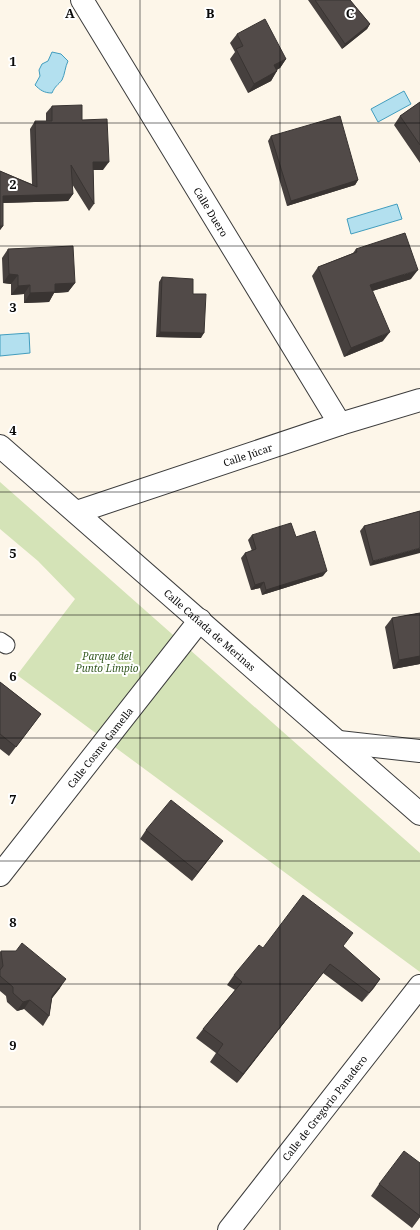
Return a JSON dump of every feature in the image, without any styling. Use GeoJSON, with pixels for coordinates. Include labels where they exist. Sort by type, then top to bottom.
{"type":"FeatureCollection","features":[{"type":"Feature","properties":{"kind":"street","name":"Calle Duero"},"geometry":{"type":"LineString","coordinates":[[85,0],[340,424]]}},
{"type":"Feature","properties":{"kind":"street","name":"Calle Júcar"},"geometry":{"type":"LineString","coordinates":[[77,512],[340,424],[420,400]]}},
{"type":"Feature","properties":{"kind":"street","name":"Calle Cañada de Merinas"},"geometry":{"type":"LineString","coordinates":[[0,446],[420,814]]}},
{"type":"Feature","properties":{"kind":"street","name":"Calle Cosme Gamella"},"geometry":{"type":"LineString","coordinates":[[0,875],[200,620]]}},
{"type":"Feature","properties":{"kind":"street"},"geometry":{"type":"LineString","coordinates":[[339,742],[420,751]]}},
{"type":"Feature","properties":{"kind":"street","name":"Calle de Gregorio Panadero"},"geometry":{"type":"LineString","coordinates":[[229,1230],[420,986]]}},
{"type":"Feature","properties":{"kind":"green space","name":"Parque del Punto Limpio"},"geometry":{"type":"Polygon","coordinates":[[[0,482],[420,853],[420,972],[17,675],[75,599],[38,561],[0,529],[0,482]]]}},
{"type":"Feature","properties":{"kind":"water"},"geometry":{"type":"Polygon","coordinates":[[[52,52],[61,54],[68,61],[62,80],[55,87],[52,93],[42,91],[35,85],[40,76],[39,70],[42,64],[48,61],[52,52]]]}},
{"type":"Feature","properties":{"kind":"water"},"geometry":{"type":"Polygon","coordinates":[[[404,91],[411,104],[378,122],[371,109],[404,91]]]}},
{"type":"Feature","properties":{"kind":"water"},"geometry":{"type":"Polygon","coordinates":[[[397,204],[402,219],[351,234],[347,219],[397,204]]]}},
{"type":"Feature","properties":{"kind":"water"},"geometry":{"type":"Polygon","coordinates":[[[29,333],[30,353],[0,356],[0,335],[29,333]]]}},
{"type":"Feature","properties":{"kind":"building"},"geometry":{"type":"Polygon","coordinates":[[[315,0],[350,0],[370,24],[345,44],[315,0]]]}},
{"type":"Feature","properties":{"kind":"building"},"geometry":{"type":"Polygon","coordinates":[[[265,19],[286,59],[274,65],[277,71],[254,84],[236,49],[243,46],[237,34],[265,19]]]}},
{"type":"Feature","properties":{"kind":"building"},"geometry":{"type":"Polygon","coordinates":[[[420,102],[420,145],[400,116],[420,102]]]}},
{"type":"Feature","properties":{"kind":"building"},"geometry":{"type":"Polygon","coordinates":[[[82,105],[82,120],[107,119],[109,162],[93,162],[94,204],[71,165],[73,194],[3,196],[3,226],[0,226],[0,171],[37,187],[35,121],[52,121],[52,106],[82,105]]]}},
{"type":"Feature","properties":{"kind":"building"},"geometry":{"type":"Polygon","coordinates":[[[340,116],[358,180],[291,201],[271,136],[340,116]]]}},
{"type":"Feature","properties":{"kind":"building"},"geometry":{"type":"Polygon","coordinates":[[[405,233],[418,270],[370,285],[390,332],[351,348],[318,267],[357,252],[356,249],[405,233]]]}},
{"type":"Feature","properties":{"kind":"building"},"geometry":{"type":"Polygon","coordinates":[[[73,246],[75,283],[55,284],[55,292],[30,293],[30,285],[18,286],[18,275],[9,274],[8,249],[73,246]]]}},
{"type":"Feature","properties":{"kind":"building"},"geometry":{"type":"Polygon","coordinates":[[[162,277],[193,279],[193,294],[206,294],[204,333],[160,332],[162,277]]]}},
{"type":"Feature","properties":{"kind":"building"},"geometry":{"type":"Polygon","coordinates":[[[420,511],[420,548],[373,561],[364,526],[420,511]]]}},
{"type":"Feature","properties":{"kind":"building"},"geometry":{"type":"Polygon","coordinates":[[[291,523],[296,537],[315,531],[327,571],[266,590],[264,582],[255,585],[245,553],[256,549],[252,535],[291,523]]]}},
{"type":"Feature","properties":{"kind":"building"},"geometry":{"type":"Polygon","coordinates":[[[420,613],[420,656],[399,660],[392,618],[420,613]]]}},
{"type":"Feature","properties":{"kind":"building"},"geometry":{"type":"Polygon","coordinates":[[[0,682],[41,714],[16,747],[0,734],[0,682]]]}},
{"type":"Feature","properties":{"kind":"building"},"geometry":{"type":"Polygon","coordinates":[[[171,800],[223,841],[198,872],[146,830],[171,800]]]}},
{"type":"Feature","properties":{"kind":"building"},"geometry":{"type":"Polygon","coordinates":[[[303,895],[353,933],[343,946],[380,979],[369,993],[330,964],[243,1074],[217,1053],[223,1044],[203,1029],[242,982],[234,975],[259,945],[263,948],[303,895]]]}},
{"type":"Feature","properties":{"kind":"building"},"geometry":{"type":"Polygon","coordinates":[[[22,943],[66,979],[52,996],[49,1016],[30,1000],[23,1002],[13,993],[13,987],[0,976],[0,970],[3,966],[1,951],[16,951],[22,943]]]}},
{"type":"Feature","properties":{"kind":"building"},"geometry":{"type":"Polygon","coordinates":[[[404,1151],[420,1163],[420,1216],[379,1184],[404,1151]]]}}]}
